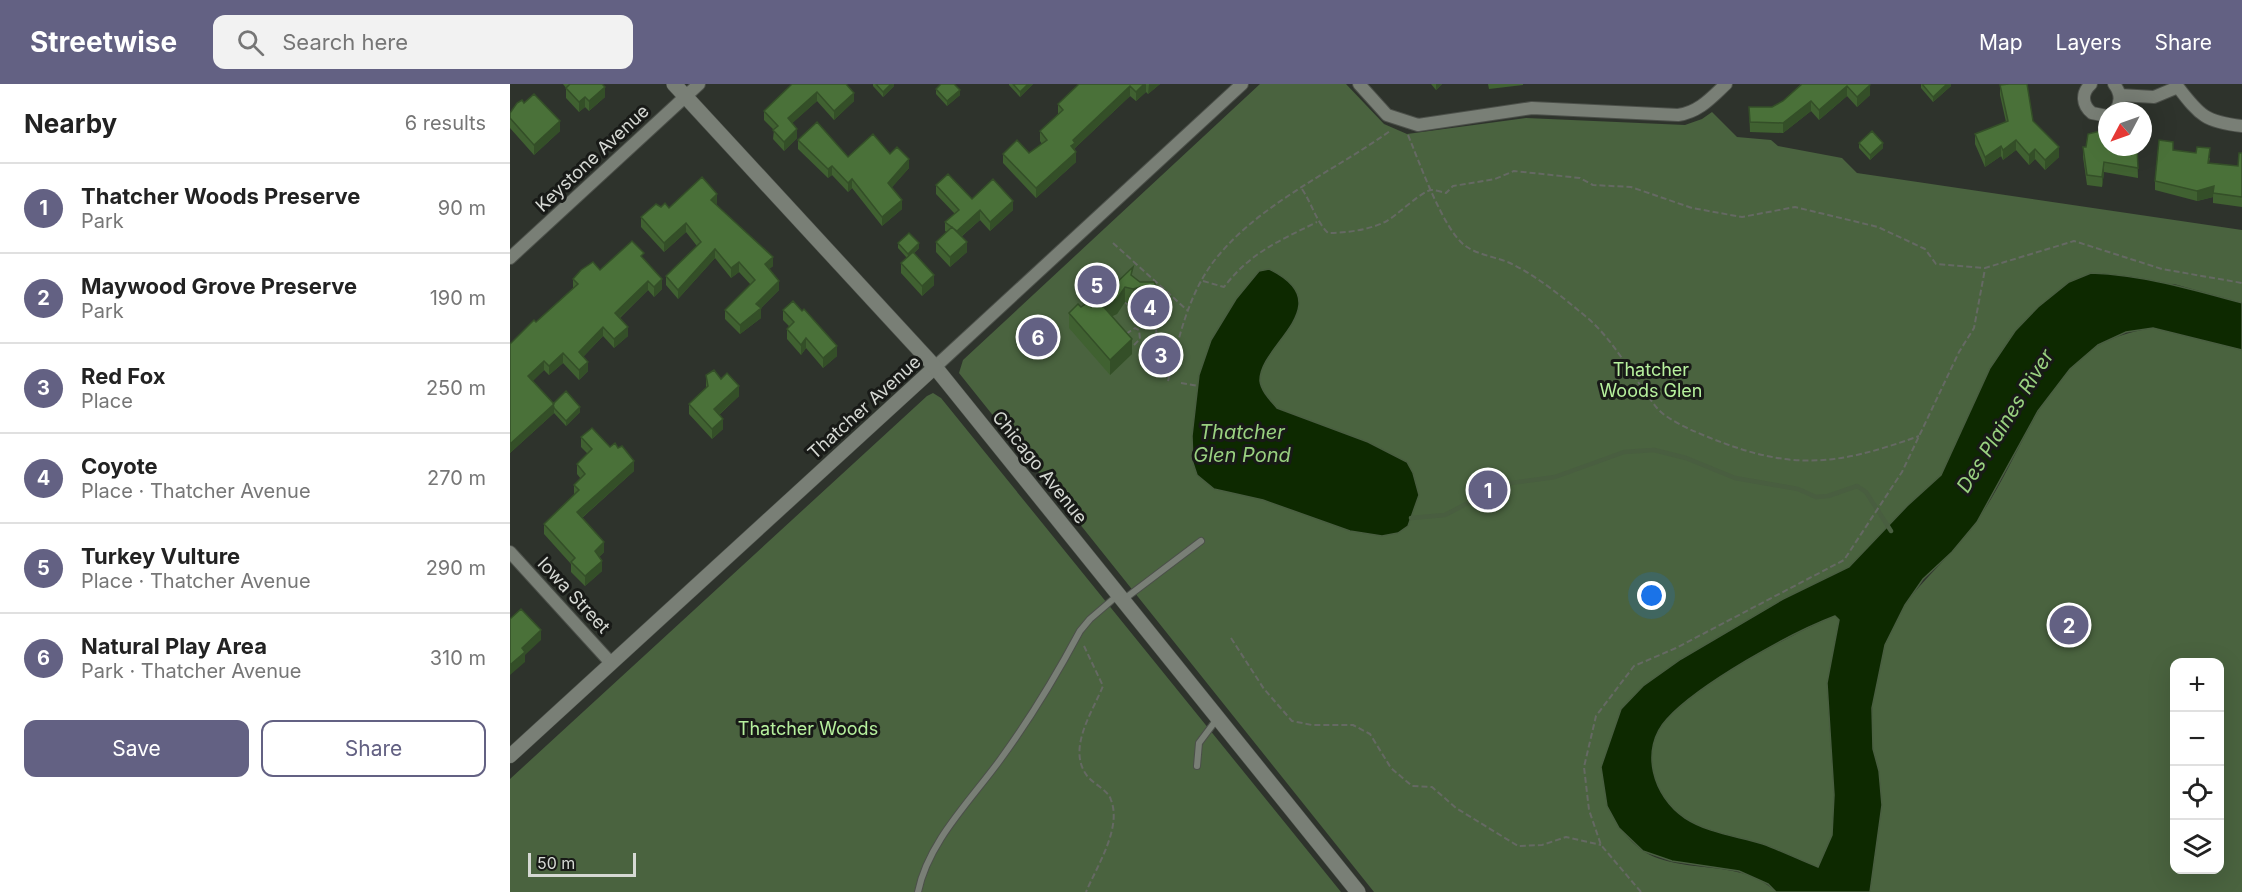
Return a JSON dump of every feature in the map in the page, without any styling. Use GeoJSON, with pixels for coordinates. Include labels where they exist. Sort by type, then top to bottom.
{"type":"FeatureCollection","features":[{"type":"Feature","properties":{"kind":"main road","name":"Chicago Avenue"},"geometry":{"type":"LineString","coordinates":[[674,84],[935,367],[1358,892]]}},
{"type":"Feature","properties":{"kind":"street","name":"Keystone Avenue"},"geometry":{"type":"LineString","coordinates":[[510,258],[699,84]]}},
{"type":"Feature","properties":{"kind":"street","name":"Thatcher Avenue"},"geometry":{"type":"LineString","coordinates":[[510,756],[1242,84]]}},
{"type":"Feature","properties":{"kind":"street"},"geometry":{"type":"LineString","coordinates":[[1359,84],[1396,124],[1418,124],[1532,108],[1678,115],[1691,113],[1702,106],[1726,84]]}},
{"type":"Feature","properties":{"kind":"street"},"geometry":{"type":"LineString","coordinates":[[2091,84],[2084,92],[2085,104],[2092,114],[2098,115]]}},
{"type":"Feature","properties":{"kind":"street"},"geometry":{"type":"LineString","coordinates":[[2117,89],[2154,97],[2180,86],[2203,117],[2212,122],[2242,126]]}},
{"type":"Feature","properties":{"kind":"street","name":"Iowa Street"},"geometry":{"type":"LineString","coordinates":[[510,552],[611,663]]}},
{"type":"Feature","properties":{"kind":"lane"},"geometry":{"type":"LineString","coordinates":[[918,892],[928,862],[942,838],[1029,718],[1080,631],[1090,619],[1201,541]]}},
{"type":"Feature","properties":{"kind":"lane"},"geometry":{"type":"LineString","coordinates":[[1197,766],[1199,743],[1218,719]]}},
{"type":"Feature","properties":{"kind":"path"},"geometry":{"type":"LineString","coordinates":[[1168,381],[1188,310],[1202,281],[1228,245],[1262,216],[1396,124],[1452,231],[1466,247],[1511,264],[1556,292],[1595,324],[1659,410],[1698,433],[1767,458],[1803,462],[1871,453],[1919,436]]}},
{"type":"Feature","properties":{"kind":"path"},"geometry":{"type":"LineString","coordinates":[[1302,189],[1316,212],[1317,222],[1328,233],[1343,233],[1384,222],[1411,205],[1424,192],[1431,190],[1446,193],[1453,186],[1495,179],[1514,171],[1580,178],[1593,185],[1631,187],[1692,208],[1742,217],[1795,207],[1878,227],[1925,249],[1936,264],[1985,268],[2074,241],[2162,269],[2242,283]]}},
{"type":"Feature","properties":{"kind":"path"},"geometry":{"type":"LineString","coordinates":[[1202,281],[1224,287],[1239,268],[1264,248],[1317,222]]}},
{"type":"Feature","properties":{"kind":"path"},"geometry":{"type":"LineString","coordinates":[[1113,243],[1188,310]]}},
{"type":"Feature","properties":{"kind":"path"},"geometry":{"type":"LineString","coordinates":[[1641,892],[1600,845],[1589,810],[1584,766],[1596,716],[1634,666],[1676,648],[1844,560],[1902,472],[1974,328],[1985,268]]}},
{"type":"Feature","properties":{"kind":"path"},"geometry":{"type":"LineString","coordinates":[[1093,301],[1109,286],[1119,286]]}},
{"type":"Feature","properties":{"kind":"path"},"geometry":{"type":"LineString","coordinates":[[1122,292],[1126,304],[1148,316],[1154,323],[1157,340],[1146,357]]}},
{"type":"Feature","properties":{"kind":"path"},"geometry":{"type":"LineString","coordinates":[[1125,334],[1135,328],[1139,330],[1140,339],[1134,345]]}},
{"type":"Feature","properties":{"kind":"path"},"geometry":{"type":"LineString","coordinates":[[1181,383],[1198,386]]}},
{"type":"Feature","properties":{"kind":"path"},"geometry":{"type":"LineString","coordinates":[[1231,638],[1264,689],[1292,721],[1312,725],[1353,725],[1370,734],[1391,768],[1412,786],[1432,787],[1456,808],[1518,846],[1542,845],[1566,837],[1600,845]]}},
{"type":"Feature","properties":{"kind":"path"},"geometry":{"type":"LineString","coordinates":[[1084,647],[1103,686],[1079,742],[1078,757],[1087,776],[1111,798],[1113,812],[1112,830],[1086,892]]}},
{"type":"Feature","properties":{"kind":"green space","name":"Thatcher Woods Glen"},"geometry":{"type":"Polygon","coordinates":[[[1260,84],[1346,84],[1384,124],[1407,134],[1526,118],[1685,125],[1702,119],[1712,112],[1737,137],[1771,140],[1778,146],[1842,158],[1857,173],[2242,230],[2242,303],[2174,284],[2069,282],[2038,307],[2015,331],[1990,368],[1941,475],[1907,506],[1849,567],[1783,599],[1681,659],[1643,686],[1619,828],[1640,849],[1659,859],[1746,874],[1762,881],[1776,892],[1374,892],[959,373],[963,360],[1260,84]]]}},
{"type":"Feature","properties":{"kind":"green space"},"geometry":{"type":"Polygon","coordinates":[[[2153,328],[2242,350],[2242,892],[1870,892],[1879,774],[1873,747],[1872,710],[1878,673],[1891,629],[1912,595],[1977,521],[2055,386],[2087,353],[2118,337],[2153,328]]]}},
{"type":"Feature","properties":{"kind":"green space","name":"Thatcher Woods"},"geometry":{"type":"Polygon","coordinates":[[[933,393],[941,398],[1341,892],[510,892],[510,779],[927,396],[933,393]]]}},
{"type":"Feature","properties":{"kind":"green space"},"geometry":{"type":"Polygon","coordinates":[[[1835,616],[1839,619],[1827,684],[1834,795],[1832,835],[1818,867],[1763,844],[1713,831],[1685,818],[1665,798],[1658,785],[1652,758],[1658,731],[1667,719],[1701,690],[1746,661],[1835,616]]]}},
{"type":"Feature","properties":{"kind":"water","name":"Thatcher Glen Pond"},"geometry":{"type":"Polygon","coordinates":[[[1269,269],[1290,283],[1298,296],[1298,311],[1292,325],[1263,367],[1260,381],[1262,388],[1277,408],[1368,442],[1407,462],[1413,473],[1419,495],[1408,526],[1398,533],[1382,536],[1350,531],[1263,500],[1214,489],[1197,475],[1193,463],[1192,436],[1199,375],[1211,340],[1236,299],[1259,271],[1269,269]]]}},
{"type":"Feature","properties":{"kind":"water","name":"Des Plaines River"},"geometry":{"type":"Polygon","coordinates":[[[2091,273],[2110,274],[2186,288],[2242,303],[2242,350],[2153,328],[2126,332],[2098,345],[2070,369],[2038,411],[1977,522],[1952,552],[1923,579],[1905,605],[1885,645],[1872,708],[1873,749],[1879,771],[1882,805],[1870,892],[1776,892],[1768,884],[1739,871],[1672,861],[1643,851],[1619,828],[1607,806],[1601,767],[1621,709],[1643,686],[1681,659],[1783,599],[1849,567],[1907,506],[1941,475],[1990,368],[2015,331],[2038,307],[2069,282],[2091,273]],[[1835,616],[1816,624],[1746,661],[1700,691],[1667,719],[1658,731],[1652,758],[1658,785],[1674,809],[1685,818],[1703,827],[1763,844],[1818,867],[1832,835],[1834,795],[1827,683],[1839,620],[1835,616]]]}},
{"type":"Feature","properties":{"kind":"building"},"geometry":{"type":"Polygon","coordinates":[[[570,84],[602,84],[605,87],[589,101],[585,97],[579,102],[566,88],[570,84]]]}},
{"type":"Feature","properties":{"kind":"building"},"geometry":{"type":"Polygon","coordinates":[[[792,84],[846,84],[854,93],[834,111],[817,92],[788,118],[797,129],[784,142],[773,130],[778,126],[764,111],[792,84]]]}},
{"type":"Feature","properties":{"kind":"building"},"geometry":{"type":"Polygon","coordinates":[[[876,84],[891,84],[883,92],[876,84]]]}},
{"type":"Feature","properties":{"kind":"building"},"geometry":{"type":"Polygon","coordinates":[[[941,84],[954,84],[960,90],[947,101],[936,89],[941,84]]]}},
{"type":"Feature","properties":{"kind":"building"},"geometry":{"type":"Polygon","coordinates":[[[1013,84],[1028,84],[1020,92],[1013,84]]]}},
{"type":"Feature","properties":{"kind":"building"},"geometry":{"type":"Polygon","coordinates":[[[1079,84],[1144,84],[1136,92],[1130,86],[1073,140],[1075,143],[1071,146],[1076,152],[1036,188],[1003,154],[1017,140],[1029,153],[1047,140],[1040,131],[1063,110],[1058,104],[1079,84]]]}},
{"type":"Feature","properties":{"kind":"building"},"geometry":{"type":"Polygon","coordinates":[[[1802,84],[1870,85],[1857,97],[1847,86],[1819,110],[1811,101],[1783,123],[1750,122],[1749,107],[1772,107],[1783,101],[1802,84]]]}},
{"type":"Feature","properties":{"kind":"building"},"geometry":{"type":"Polygon","coordinates":[[[1922,84],[1947,84],[1933,97],[1922,84]]]}},
{"type":"Feature","properties":{"kind":"building"},"geometry":{"type":"Polygon","coordinates":[[[2027,84],[2033,121],[2059,147],[2045,160],[2035,149],[2029,155],[2016,140],[2003,150],[2001,146],[1985,157],[1975,134],[2008,121],[2000,85],[2027,84]]]}},
{"type":"Feature","properties":{"kind":"building"},"geometry":{"type":"Polygon","coordinates":[[[534,94],[560,121],[534,145],[510,118],[510,113],[517,103],[522,100],[524,103],[534,94]]]}},
{"type":"Feature","properties":{"kind":"building"},"geometry":{"type":"Polygon","coordinates":[[[817,122],[848,157],[873,134],[890,154],[897,147],[909,159],[888,183],[902,200],[882,217],[852,179],[848,183],[832,166],[828,169],[798,140],[817,122]]]}},
{"type":"Feature","properties":{"kind":"building"},"geometry":{"type":"Polygon","coordinates":[[[1872,131],[1883,143],[1870,155],[1859,143],[1872,131]]]}},
{"type":"Feature","properties":{"kind":"building"},"geometry":{"type":"Polygon","coordinates":[[[2098,132],[2098,156],[2137,156],[2138,168],[2104,162],[2102,177],[2087,175],[2083,147],[2086,147],[2088,134],[2098,132]]]}},
{"type":"Feature","properties":{"kind":"building"},"geometry":{"type":"Polygon","coordinates":[[[2159,140],[2173,142],[2173,150],[2196,153],[2197,147],[2210,148],[2208,163],[2238,166],[2239,153],[2242,153],[2242,197],[2213,193],[2214,186],[2197,191],[2155,181],[2159,140]]]}},
{"type":"Feature","properties":{"kind":"building"},"geometry":{"type":"Polygon","coordinates":[[[948,174],[972,199],[993,179],[1013,201],[990,222],[980,210],[957,231],[945,222],[959,210],[936,185],[948,174]]]}},
{"type":"Feature","properties":{"kind":"building"},"geometry":{"type":"Polygon","coordinates":[[[702,177],[717,194],[711,200],[773,257],[765,264],[779,281],[756,304],[761,308],[740,325],[725,310],[755,280],[739,262],[731,268],[715,249],[678,290],[666,276],[701,242],[686,223],[664,243],[641,217],[656,204],[661,207],[665,203],[669,208],[702,177]]]}},
{"type":"Feature","properties":{"kind":"building"},"geometry":{"type":"Polygon","coordinates":[[[952,227],[967,242],[950,257],[936,242],[952,227]]]}},
{"type":"Feature","properties":{"kind":"building"},"geometry":{"type":"Polygon","coordinates":[[[909,233],[919,243],[908,254],[898,243],[909,233]]]}},
{"type":"Feature","properties":{"kind":"building"},"geometry":{"type":"Polygon","coordinates":[[[632,241],[644,253],[641,256],[662,279],[654,287],[648,281],[615,313],[628,327],[614,339],[603,327],[579,352],[588,362],[579,370],[563,353],[549,366],[544,361],[528,376],[554,404],[510,444],[510,344],[534,320],[536,322],[578,284],[573,279],[581,270],[593,262],[600,270],[632,241]]]}},
{"type":"Feature","properties":{"kind":"building"},"geometry":{"type":"Polygon","coordinates":[[[913,252],[934,275],[922,286],[901,263],[913,252]]]}},
{"type":"Feature","properties":{"kind":"building"},"geometry":{"type":"Polygon","coordinates":[[[1133,267],[1131,275],[1140,282],[1154,282],[1159,291],[1168,294],[1168,299],[1166,303],[1160,303],[1155,293],[1140,287],[1133,289],[1125,287],[1117,299],[1102,305],[1132,339],[1110,360],[1069,313],[1078,304],[1081,307],[1087,303],[1091,307],[1133,267]]]}},
{"type":"Feature","properties":{"kind":"building"},"geometry":{"type":"Polygon","coordinates":[[[1099,275],[1106,285],[1095,286],[1092,276],[1099,275]]]}},
{"type":"Feature","properties":{"kind":"building"},"geometry":{"type":"Polygon","coordinates":[[[793,301],[802,311],[804,309],[837,346],[823,358],[806,338],[801,345],[787,329],[794,322],[783,310],[793,301]]]}},
{"type":"Feature","properties":{"kind":"building"},"geometry":{"type":"Polygon","coordinates":[[[714,370],[721,379],[727,373],[739,386],[714,409],[723,419],[712,429],[689,404],[708,386],[706,375],[714,370]]]}},
{"type":"Feature","properties":{"kind":"building"},"geometry":{"type":"Polygon","coordinates":[[[566,391],[580,407],[566,421],[553,404],[566,391]]]}},
{"type":"Feature","properties":{"kind":"building"},"geometry":{"type":"Polygon","coordinates":[[[592,428],[610,447],[615,443],[618,448],[622,446],[634,461],[577,512],[604,542],[595,551],[602,561],[585,576],[571,562],[575,558],[544,524],[579,490],[574,485],[585,474],[577,464],[592,449],[581,437],[592,428]]]}},
{"type":"Feature","properties":{"kind":"building"},"geometry":{"type":"Polygon","coordinates":[[[521,609],[541,630],[522,648],[525,652],[510,665],[510,619],[521,609]]]}},
{"type":"Feature","properties":{"kind":"waterway"},"geometry":{"type":"LineString","coordinates":[[1411,518],[1445,515],[1504,484],[1555,477],[1624,452],[1654,450],[1686,458],[1735,478],[1798,489],[1816,497],[1828,496],[1857,486],[1866,492],[1891,531]]}},
{"type":"Feature","properties":{"kind":"place","name":"Turkey Vulture"},"geometry":{"type":"Point","coordinates":[1097,285]}},
{"type":"Feature","properties":{"kind":"place","name":"Coyote"},"geometry":{"type":"Point","coordinates":[1150,307]}},
{"type":"Feature","properties":{"kind":"place","name":"Natural Play Area"},"geometry":{"type":"Point","coordinates":[1038,337]}},
{"type":"Feature","properties":{"kind":"place","name":"Red Fox"},"geometry":{"type":"Point","coordinates":[1161,355]}},
{"type":"Feature","properties":{"kind":"place","name":"Thatcher Woods Preserve"},"geometry":{"type":"Point","coordinates":[1488,490]}},
{"type":"Feature","properties":{"kind":"place","name":"Maywood Grove Preserve"},"geometry":{"type":"Point","coordinates":[2069,625]}}]}
